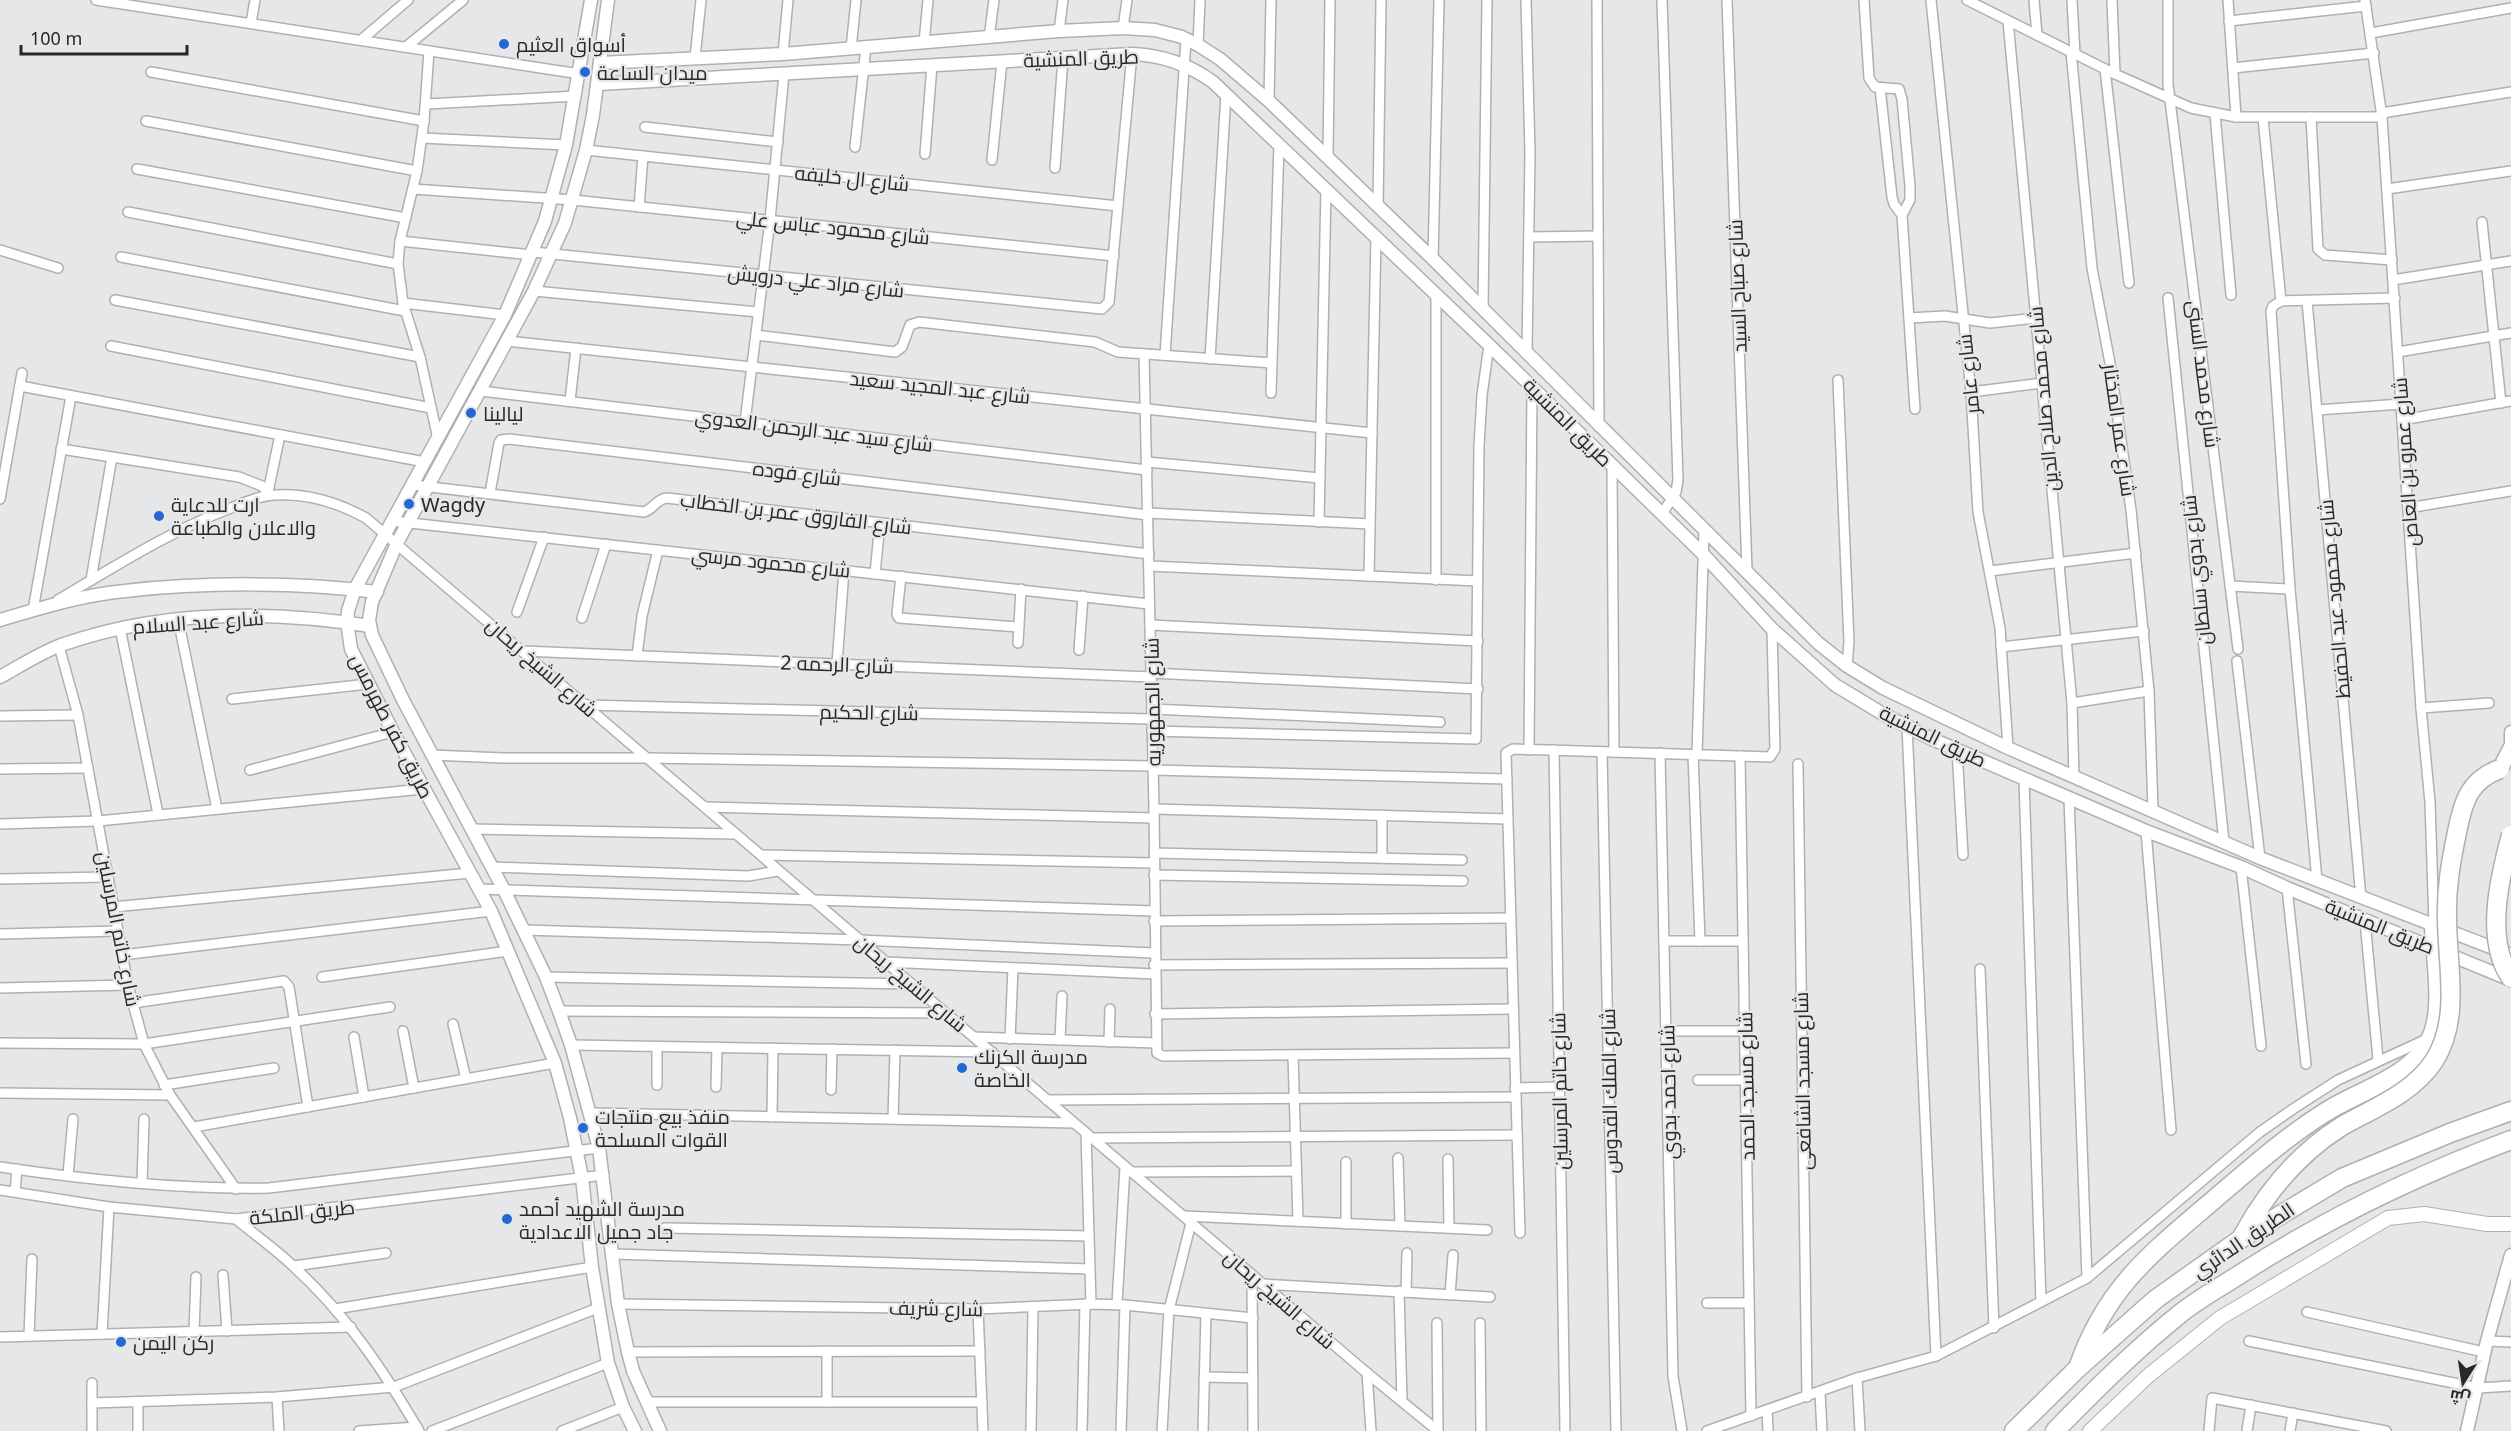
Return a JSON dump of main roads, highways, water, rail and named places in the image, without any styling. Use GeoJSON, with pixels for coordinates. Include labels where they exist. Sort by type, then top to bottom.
{"type":"FeatureCollection","features":[{"type":"Feature","properties":{"kind":"highway"},"geometry":{"type":"LineString","coordinates":[[2242,1238],[2264,1201],[2291,1167],[2323,1138],[2410,1088],[2427,1071],[2440,1051],[2450,1016],[2447,901],[2460,815],[2474,785],[2486,775],[2500,769]]}},
{"type":"Feature","properties":{"kind":"highway"},"geometry":{"type":"LineString","coordinates":[[2511,836],[2502,870],[2497,924],[2502,959],[2511,979]]}},
{"type":"Feature","properties":{"kind":"highway"},"geometry":{"type":"LineString","coordinates":[[2078,1368],[2090,1335],[2102,1313],[2140,1264],[2286,1139],[2339,1104],[2406,1069],[2421,1054],[2432,1036],[2438,1005],[2434,926]]}},
{"type":"Feature","properties":{"kind":"highway","name":"الطريق الدائري"},"geometry":{"type":"LineString","coordinates":[[2014,1431],[2078,1368],[2156,1299],[2242,1238],[2342,1178],[2511,1111]]}},
{"type":"Feature","properties":{"kind":"highway","name":"الطريق الدائري"},"geometry":{"type":"LineString","coordinates":[[2055,1431],[2121,1365],[2182,1312],[2278,1250],[2346,1212],[2511,1140]]}},
{"type":"Feature","properties":{"kind":"main road"},"geometry":{"type":"LineString","coordinates":[[2500,769],[2511,747]]}},
{"type":"Feature","properties":{"kind":"main road"},"geometry":{"type":"LineString","coordinates":[[2090,1431],[2148,1377],[2220,1318],[2388,1218],[2424,1214],[2487,1224],[2511,1224]]}},
{"type":"Feature","properties":{"kind":"place","name":"أسواق العثيم"},"geometry":{"type":"Point","coordinates":[504,44]}},
{"type":"Feature","properties":{"kind":"place","name":"ميدان الساعة"},"geometry":{"type":"Point","coordinates":[585,72]}},
{"type":"Feature","properties":{"kind":"place","name":"ليالينا"},"geometry":{"type":"Point","coordinates":[471,413]}},
{"type":"Feature","properties":{"kind":"place","name":"Wagdy"},"geometry":{"type":"Point","coordinates":[409,504]}},
{"type":"Feature","properties":{"kind":"place","name":"ارت للدعاية والاعلان والطباعة"},"geometry":{"type":"Point","coordinates":[159,516]}},
{"type":"Feature","properties":{"kind":"place","name":"مدرسة الكرنك الخاصة"},"geometry":{"type":"Point","coordinates":[962,1068]}},
{"type":"Feature","properties":{"kind":"place","name":"منفذ بيع منتجات القوات المسلحة"},"geometry":{"type":"Point","coordinates":[583,1128]}},
{"type":"Feature","properties":{"kind":"place","name":"مدرسة الشهيد أحمد جاد جميل الاعدادية"},"geometry":{"type":"Point","coordinates":[507,1219]}},
{"type":"Feature","properties":{"kind":"place","name":"ركن اليمن"},"geometry":{"type":"Point","coordinates":[121,1342]}}]}
